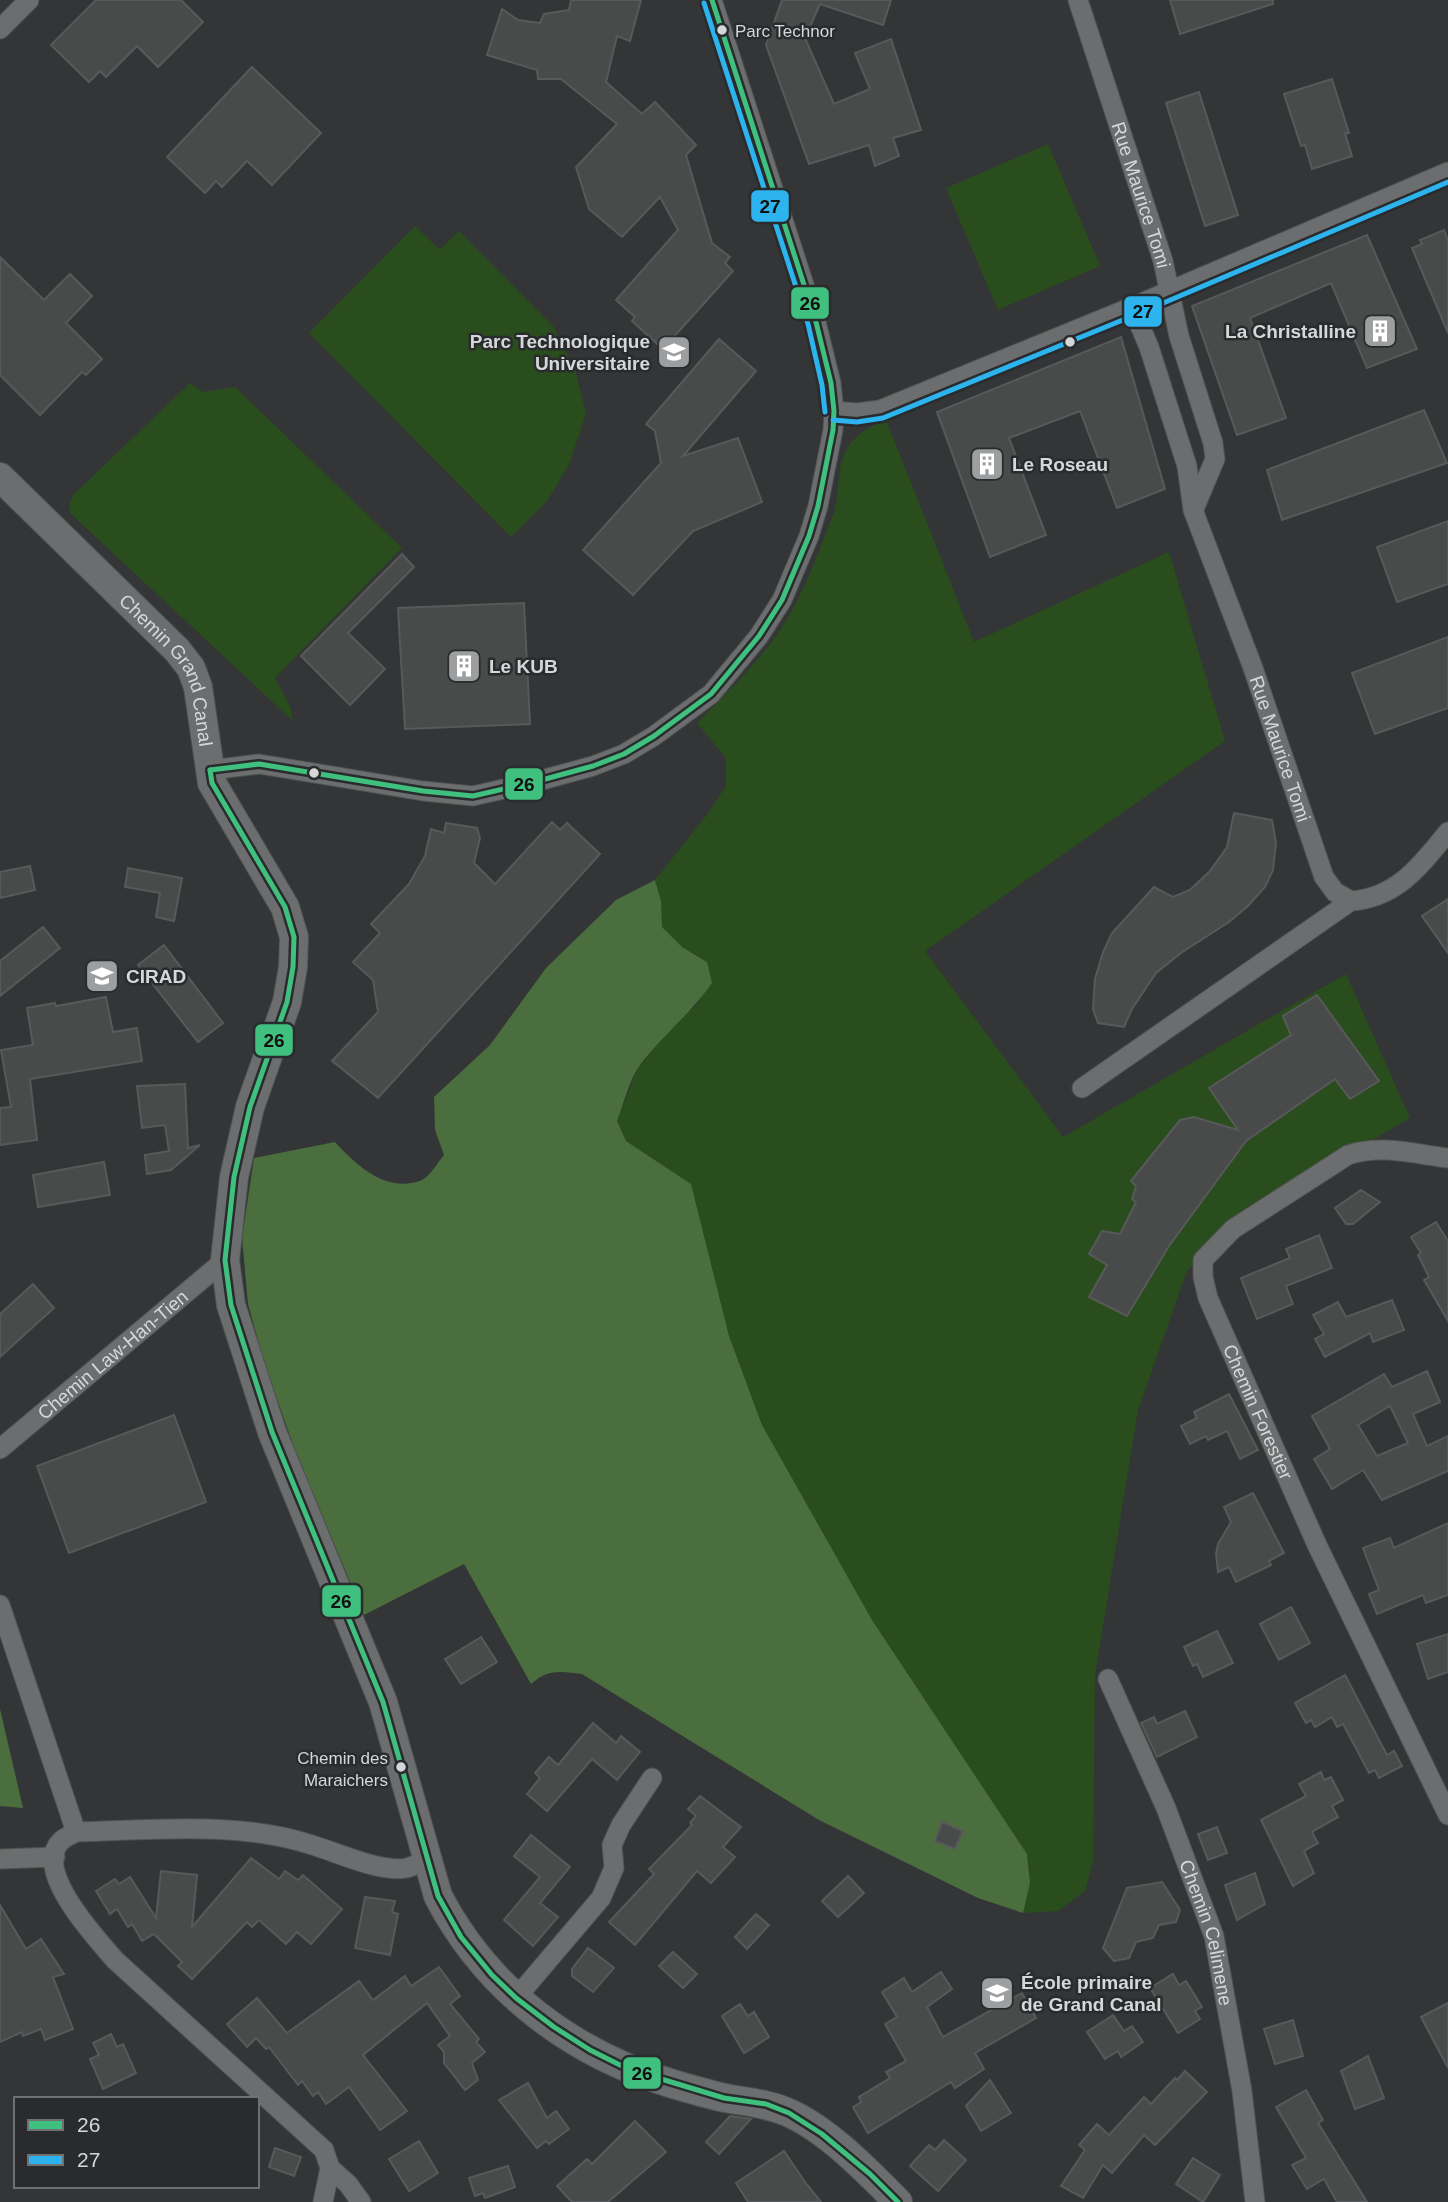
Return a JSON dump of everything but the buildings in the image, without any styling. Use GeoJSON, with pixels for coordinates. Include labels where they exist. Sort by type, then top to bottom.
{"type":"FeatureCollection","features":[{"type":"Feature","properties":{"kind":"street"},"geometry":{"type":"LineString","coordinates":[[0,29],[29,0]]}},
{"type":"Feature","properties":{"kind":"street"},"geometry":{"type":"LineString","coordinates":[[210,770],[259,764],[423,791],[473,796],[582,769],[624,754],[682,718],[711,694],[759,636],[782,600],[818,506],[833,430],[834,411],[831,383],[816,322],[712,0]]}},
{"type":"Feature","properties":{"kind":"street","name":"Rue Maurice Tomi"},"geometry":{"type":"LineString","coordinates":[[1078,0],[1163,261],[1178,336],[1213,443],[1215,459],[1193,510]]}},
{"type":"Feature","properties":{"kind":"street"},"geometry":{"type":"LineString","coordinates":[[834,411],[857,413],[880,410],[1168,292],[1448,172]]}},
{"type":"Feature","properties":{"kind":"street","name":"Rue Maurice Tomi"},"geometry":{"type":"LineString","coordinates":[[1132,307],[1149,347],[1187,466],[1193,510],[1253,668],[1324,877],[1335,892],[1351,901]]}},
{"type":"Feature","properties":{"kind":"street","name":"Chemin Grand Canal"},"geometry":{"type":"LineString","coordinates":[[0,477],[177,650],[191,668],[198,687],[212,783],[285,907],[294,937],[293,967],[288,1002],[250,1107],[234,1177],[225,1259],[231,1305],[272,1432],[383,1702],[438,1896],[461,1937],[492,1975],[516,1998],[590,2050],[628,2069],[711,2094],[766,2104],[789,2113],[822,2134],[870,2174],[898,2202]]}},
{"type":"Feature","properties":{"kind":"street"},"geometry":{"type":"LineString","coordinates":[[1082,1088],[1351,901],[1368,900],[1387,893],[1414,872],[1448,832]]}},
{"type":"Feature","properties":{"kind":"street","name":"Chemin Forestier"},"geometry":{"type":"LineString","coordinates":[[1448,1158],[1385,1149],[1365,1149],[1348,1154],[1233,1229],[1203,1260],[1203,1277],[1209,1298],[1269,1438],[1334,1580],[1448,1815]]}},
{"type":"Feature","properties":{"kind":"street","name":"Chemin Law-Han-Tien"},"geometry":{"type":"LineString","coordinates":[[0,1449],[225,1259]]}},
{"type":"Feature","properties":{"kind":"street"},"geometry":{"type":"LineString","coordinates":[[0,1605],[76,1832]]}},
{"type":"Feature","properties":{"kind":"street","name":"Chemin Celimene"},"geometry":{"type":"LineString","coordinates":[[1108,1679],[1166,1808],[1214,1936],[1242,2091],[1255,2202]]}},
{"type":"Feature","properties":{"kind":"street"},"geometry":{"type":"LineString","coordinates":[[516,1998],[601,1898],[614,1868],[612,1845],[621,1825],[652,1778]]}},
{"type":"Feature","properties":{"kind":"street"},"geometry":{"type":"LineString","coordinates":[[361,2202],[348,2184],[330,2168],[324,2150],[312,2137],[115,1960],[85,1926],[67,1898],[56,1875],[54,1857],[60,1842],[76,1832],[192,1829],[251,1832],[306,1843],[384,1867],[408,1868],[427,1860]]}},
{"type":"Feature","properties":{"kind":"street"},"geometry":{"type":"LineString","coordinates":[[0,1859],[54,1857]]}},
{"type":"Feature","properties":{"kind":"street"},"geometry":{"type":"LineString","coordinates":[[323,2202],[330,2168]]}},
{"type":"Feature","properties":{"kind":"green space"},"geometry":{"type":"Polygon","coordinates":[[[1048,144],[1100,266],[998,310],[946,188],[1048,144]]]}},
{"type":"Feature","properties":{"kind":"green space"},"geometry":{"type":"Polygon","coordinates":[[[415,226],[440,250],[459,231],[553,326],[575,369],[586,414],[569,465],[547,501],[511,537],[309,333],[415,226]]]}},
{"type":"Feature","properties":{"kind":"green space"},"geometry":{"type":"Polygon","coordinates":[[[190,383],[203,392],[235,387],[402,548],[275,678],[290,706],[293,721],[71,514],[69,505],[73,495],[190,383]]]}},
{"type":"Feature","properties":{"kind":"green space"},"geometry":{"type":"Polygon","coordinates":[[[886,420],[974,642],[1169,552],[1225,741],[925,951],[1063,1137],[1346,974],[1410,1118],[1228,1225],[1187,1271],[1138,1410],[1095,1675],[1093,1862],[1085,1891],[1058,1911],[1023,1913],[1030,1883],[1027,1854],[872,1620],[762,1425],[729,1336],[691,1184],[626,1141],[617,1120],[638,1068],[669,1030],[698,1003],[707,962],[682,947],[662,927],[661,901],[655,880],[706,816],[726,786],[726,758],[697,723],[748,670],[776,636],[794,608],[833,515],[844,455],[860,434],[886,420]]]}},
{"type":"Feature","properties":{"kind":"green space"},"geometry":{"type":"Polygon","coordinates":[[[655,880],[661,901],[662,927],[682,947],[707,962],[712,983],[640,1065],[617,1121],[626,1141],[691,1184],[729,1336],[762,1425],[872,1620],[1027,1854],[1030,1883],[1023,1913],[978,1898],[819,1820],[582,1674],[555,1672],[531,1684],[464,1564],[364,1615],[296,1453],[264,1362],[248,1304],[242,1238],[254,1158],[335,1142],[363,1168],[385,1180],[409,1183],[425,1178],[444,1155],[435,1130],[434,1097],[490,1045],[546,968],[616,900],[655,880]]]}},
{"type":"Feature","properties":{"kind":"green space"},"geometry":{"type":"Polygon","coordinates":[[[0,1709],[23,1808],[0,1806],[0,1709]]]}},
{"type":"Feature","properties":{"kind":"transit line","name":"26"},"geometry":{"type":"LineString","coordinates":[[210,770],[259,764],[423,791],[473,796],[538,781],[593,766],[624,754],[654,736],[711,694],[759,636],[782,600],[809,536],[818,506],[833,430],[834,411],[831,383],[816,322],[712,0]]}},
{"type":"Feature","properties":{"kind":"transit line","name":"27"},"geometry":{"type":"LineString","coordinates":[[704,3],[808,324],[822,385],[825,412]]}},
{"type":"Feature","properties":{"kind":"transit line","name":"27"},"geometry":{"type":"LineString","coordinates":[[833,420],[857,422],[883,418],[1448,182]]}},
{"type":"Feature","properties":{"kind":"transit line","name":"26"},"geometry":{"type":"LineString","coordinates":[[210,770],[212,783],[285,907],[294,937],[293,967],[287,1002],[250,1107],[234,1177],[225,1260],[231,1305],[272,1432],[383,1702],[438,1896],[461,1937],[492,1975],[516,1998],[554,2027],[590,2050],[628,2069],[724,2098],[766,2104],[789,2113],[822,2134],[870,2174],[898,2202]]}},
{"type":"Feature","properties":{"kind":"place","name":"Parc Technor"},"geometry":{"type":"Point","coordinates":[722,30]}},
{"type":"Feature","properties":{"kind":"place","name":"La Christalline"},"geometry":{"type":"Point","coordinates":[1380,331]}},
{"type":"Feature","properties":{"kind":"place","name":"Parc Technologique Universitaire"},"geometry":{"type":"Point","coordinates":[674,352]}},
{"type":"Feature","properties":{"kind":"place","name":"Le Roseau"},"geometry":{"type":"Point","coordinates":[987,464]}},
{"type":"Feature","properties":{"kind":"place","name":"Le KUB"},"geometry":{"type":"Point","coordinates":[464,666]}},
{"type":"Feature","properties":{"kind":"place","name":"CIRAD"},"geometry":{"type":"Point","coordinates":[102,976]}},
{"type":"Feature","properties":{"kind":"place","name":"Chemin des Maraichers"},"geometry":{"type":"Point","coordinates":[401,1767]}},
{"type":"Feature","properties":{"kind":"place","name":"École primaire de Grand Canal"},"geometry":{"type":"Point","coordinates":[997,1993]}}]}
